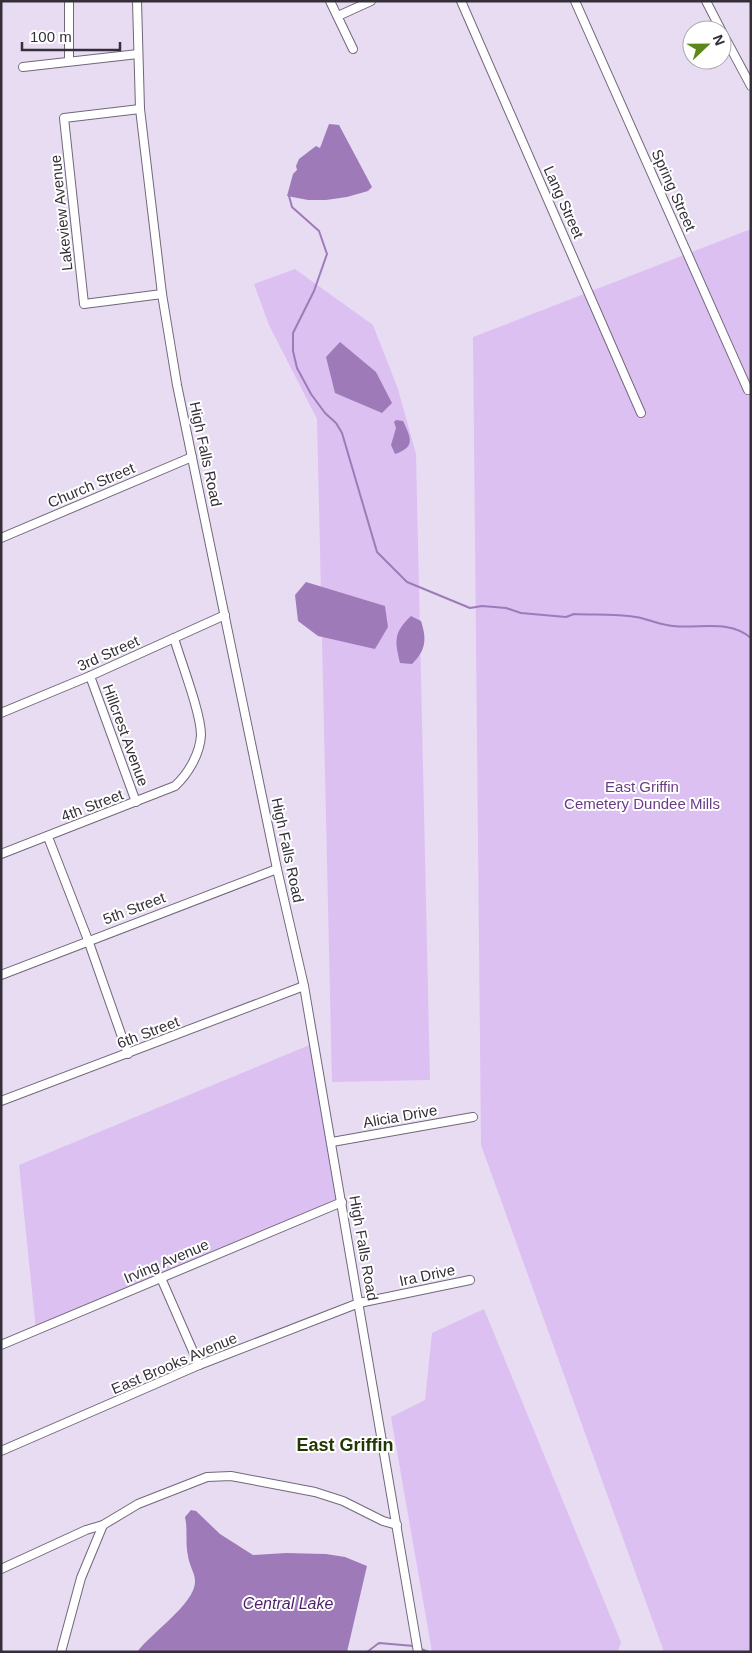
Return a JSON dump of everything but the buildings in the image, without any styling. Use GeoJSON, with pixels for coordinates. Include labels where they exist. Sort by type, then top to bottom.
{"type":"FeatureCollection","features":[{"type":"Feature","properties":{"kind":"street"},"geometry":{"type":"LineString","coordinates":[[69,1],[69,60]]}},
{"type":"Feature","properties":{"kind":"street","name":"High Falls Road"},"geometry":{"type":"LineString","coordinates":[[137,1],[140,109],[162,294],[192,457],[277,869],[304,986],[418,1652]]}},
{"type":"Feature","properties":{"kind":"street"},"geometry":{"type":"LineString","coordinates":[[330,1],[353,49]]}},
{"type":"Feature","properties":{"kind":"street"},"geometry":{"type":"LineString","coordinates":[[338,16],[372,1]]}},
{"type":"Feature","properties":{"kind":"street","name":"Lang Street"},"geometry":{"type":"LineString","coordinates":[[461,1],[641,413]]}},
{"type":"Feature","properties":{"kind":"street","name":"Spring Street"},"geometry":{"type":"LineString","coordinates":[[575,1],[748,390]]}},
{"type":"Feature","properties":{"kind":"street"},"geometry":{"type":"LineString","coordinates":[[706,1],[716,20]]}},
{"type":"Feature","properties":{"kind":"street"},"geometry":{"type":"LineString","coordinates":[[732,51],[751,86]]}},
{"type":"Feature","properties":{"kind":"street"},"geometry":{"type":"LineString","coordinates":[[23,67],[69,60],[138,54]]}},
{"type":"Feature","properties":{"kind":"street","name":"Lakeview Avenue"},"geometry":{"type":"LineString","coordinates":[[140,109],[64,118],[84,304],[162,294]]}},
{"type":"Feature","properties":{"kind":"street","name":"Church Street"},"geometry":{"type":"LineString","coordinates":[[1,538],[192,457]]}},
{"type":"Feature","properties":{"kind":"street","name":"3rd Street"},"geometry":{"type":"LineString","coordinates":[[1,713],[90,676],[225,615]]}},
{"type":"Feature","properties":{"kind":"street","name":"4th Street"},"geometry":{"type":"LineString","coordinates":[[1,854],[176,786],[187,772],[197,751],[201,736],[174,638]]}},
{"type":"Feature","properties":{"kind":"street","name":"Hillcrest Avenue"},"geometry":{"type":"LineString","coordinates":[[90,676],[136,802]]}},
{"type":"Feature","properties":{"kind":"street"},"geometry":{"type":"LineString","coordinates":[[48,836],[88,940],[128,1054]]}},
{"type":"Feature","properties":{"kind":"street","name":"5th Street"},"geometry":{"type":"LineString","coordinates":[[1,974],[277,869]]}},
{"type":"Feature","properties":{"kind":"street","name":"6th Street"},"geometry":{"type":"LineString","coordinates":[[1,1101],[304,986]]}},
{"type":"Feature","properties":{"kind":"street","name":"Alicia Drive"},"geometry":{"type":"LineString","coordinates":[[332,1142],[473,1117]]}},
{"type":"Feature","properties":{"kind":"street","name":"Irving Avenue"},"geometry":{"type":"LineString","coordinates":[[1,1345],[342,1202]]}},
{"type":"Feature","properties":{"kind":"street"},"geometry":{"type":"LineString","coordinates":[[161,1278],[199,1365]]}},
{"type":"Feature","properties":{"kind":"street","name":"Ira Drive"},"geometry":{"type":"LineString","coordinates":[[359,1303],[470,1280]]}},
{"type":"Feature","properties":{"kind":"street","name":"East Brooks Avenue"},"geometry":{"type":"LineString","coordinates":[[1,1451],[199,1365],[359,1303]]}},
{"type":"Feature","properties":{"kind":"street"},"geometry":{"type":"LineString","coordinates":[[1,1569],[86,1530],[103,1525],[138,1504],[207,1477],[219,1475],[316,1492],[343,1501],[383,1521],[397,1525]]}},
{"type":"Feature","properties":{"kind":"street"},"geometry":{"type":"LineString","coordinates":[[61,1652],[81,1578],[103,1525]]}},
{"type":"Feature","properties":{"kind":"green space","name":"East Griffin Cemetery Dundee Mills"},"geometry":{"type":"Polygon","coordinates":[[[751,229],[751,1652],[664,1652],[481,1145],[473,337],[751,229]]]}},
{"type":"Feature","properties":{"kind":"green space"},"geometry":{"type":"Polygon","coordinates":[[[295,269],[373,325],[398,389],[416,454],[430,1080],[332,1082],[317,419],[269,325],[254,284],[295,269]]]}},
{"type":"Feature","properties":{"kind":"green space"},"geometry":{"type":"Polygon","coordinates":[[[312,1044],[340,1202],[36,1330],[19,1165],[312,1044]]]}},
{"type":"Feature","properties":{"kind":"green space"},"geometry":{"type":"Polygon","coordinates":[[[484,1309],[621,1642],[618,1652],[432,1652],[391,1417],[425,1400],[432,1333],[484,1309]]]}},
{"type":"Feature","properties":{"kind":"water"},"geometry":{"type":"Polygon","coordinates":[[[329,124],[339,125],[372,187],[368,191],[347,197],[326,200],[308,200],[287,196],[299,159],[316,146],[320,148],[329,124]]]}},
{"type":"Feature","properties":{"kind":"water"},"geometry":{"type":"Polygon","coordinates":[[[340,342],[376,372],[392,403],[382,413],[335,393],[326,357],[340,342]]]}},
{"type":"Feature","properties":{"kind":"water"},"geometry":{"type":"Polygon","coordinates":[[[396,420],[403,421],[410,441],[406,448],[395,454],[391,445],[396,428],[394,422],[396,420]]]}},
{"type":"Feature","properties":{"kind":"water"},"geometry":{"type":"Polygon","coordinates":[[[306,582],[385,606],[388,627],[375,649],[318,636],[298,621],[295,595],[306,582]]]}},
{"type":"Feature","properties":{"kind":"water"},"geometry":{"type":"Polygon","coordinates":[[[411,616],[421,621],[424,634],[423,649],[412,664],[400,663],[397,649],[398,633],[411,616]]]}},
{"type":"Feature","properties":{"kind":"water","name":"Central Lake"},"geometry":{"type":"Polygon","coordinates":[[[191,1510],[196,1511],[220,1534],[253,1555],[286,1553],[326,1554],[345,1557],[367,1566],[347,1652],[137,1652],[172,1618],[193,1590],[195,1578],[187,1551],[185,1517],[191,1510]]]}},
{"type":"Feature","properties":{"kind":"waterway"},"geometry":{"type":"LineString","coordinates":[[289,196],[292,207],[319,231],[327,254],[314,291],[293,333],[293,351],[297,368],[311,394],[325,413],[336,423],[342,433],[377,552],[407,582],[470,608],[482,606],[506,608],[521,613],[566,617],[574,614],[628,616],[673,626],[724,627],[742,632],[751,638]]}},
{"type":"Feature","properties":{"kind":"waterway"},"geometry":{"type":"LineString","coordinates":[[367,1652],[379,1643],[414,1646]]}},
{"type":"Feature","properties":{"kind":"waterway"},"geometry":{"type":"LineString","coordinates":[[421,1649],[429,1652]]}},
{"type":"Feature","properties":{"kind":"district","name":"East Griffin"},"geometry":{"type":"Point","coordinates":[345,1445]}}]}
